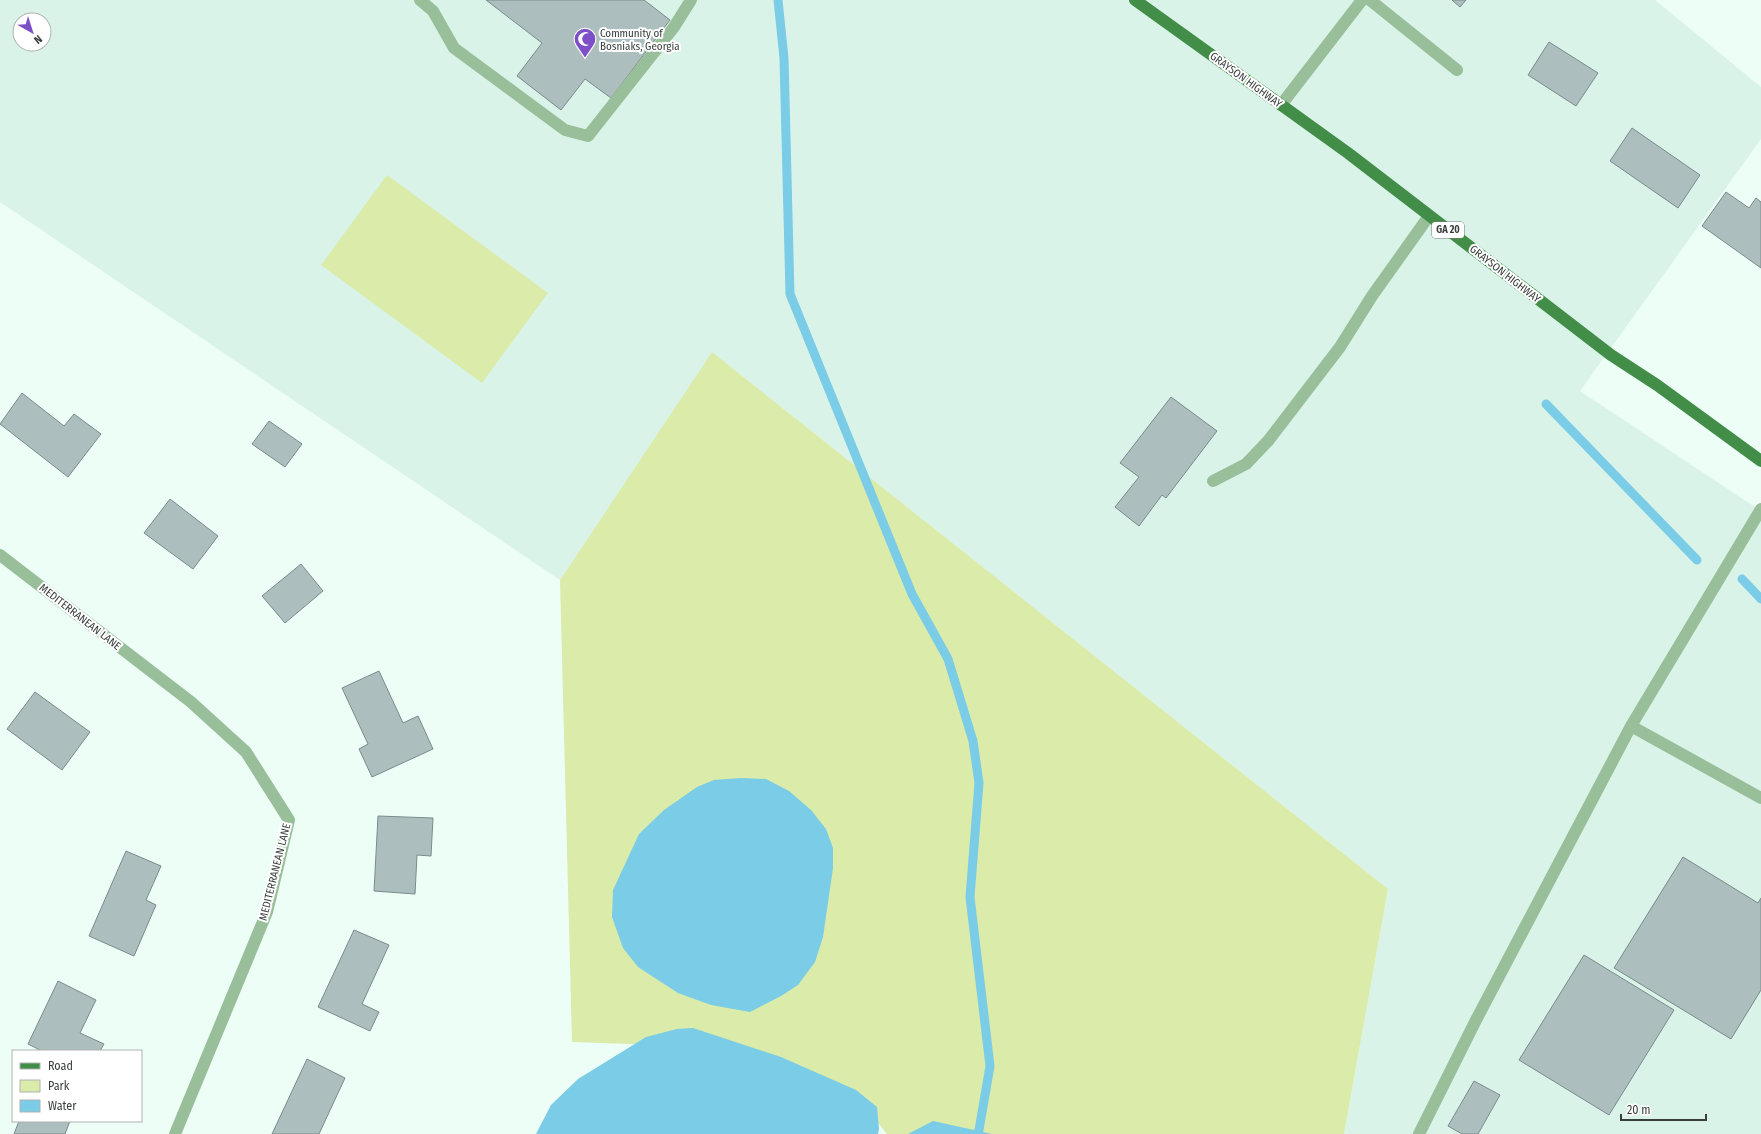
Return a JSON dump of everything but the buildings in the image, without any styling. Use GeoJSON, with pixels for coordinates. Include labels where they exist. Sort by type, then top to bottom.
{"type":"FeatureCollection","features":[{"type":"Feature","properties":{"kind":"main road","name":"GRAYSON HIGHWAY"},"geometry":{"type":"LineString","coordinates":[[1135,0],[1348,153],[1611,356],[1657,385],[1761,461]]}},
{"type":"Feature","properties":{"kind":"street"},"geometry":{"type":"LineString","coordinates":[[420,0],[434,11],[454,48],[565,130],[588,136],[674,27],[691,0]]}},
{"type":"Feature","properties":{"kind":"street"},"geometry":{"type":"LineString","coordinates":[[1281,105],[1362,0]]}},
{"type":"Feature","properties":{"kind":"street"},"geometry":{"type":"LineString","coordinates":[[1370,0],[1457,70]]}},
{"type":"Feature","properties":{"kind":"street"},"geometry":{"type":"LineString","coordinates":[[1213,481],[1246,464],[1268,442],[1340,347],[1372,296],[1430,216]]}},
{"type":"Feature","properties":{"kind":"street"},"geometry":{"type":"LineString","coordinates":[[1419,1134],[1475,1022],[1631,726],[1761,509]]}},
{"type":"Feature","properties":{"kind":"street","name":"MEDITERRANEAN LANE"},"geometry":{"type":"LineString","coordinates":[[0,555],[191,702],[246,752],[289,820],[267,912],[175,1134]]}},
{"type":"Feature","properties":{"kind":"street"},"geometry":{"type":"LineString","coordinates":[[1631,726],[1761,798]]}},
{"type":"Feature","properties":{"kind":"shaded area"},"geometry":{"type":"Polygon","coordinates":[[[0,0],[1655,0],[1761,87],[1761,139],[1580,391],[1761,511],[1761,1134],[1344,1134],[1388,889],[712,352],[560,580],[0,202],[0,0]]]}},
{"type":"Feature","properties":{"kind":"green space"},"geometry":{"type":"Polygon","coordinates":[[[387,175],[548,293],[482,383],[321,265],[387,175]]]}},
{"type":"Feature","properties":{"kind":"green space"},"geometry":{"type":"Polygon","coordinates":[[[712,352],[1388,889],[1344,1134],[887,1134],[870,1113],[744,1048],[572,1042],[560,580],[712,352]]]}},
{"type":"Feature","properties":{"kind":"water"},"geometry":{"type":"Polygon","coordinates":[[[741,778],[766,779],[789,791],[811,810],[826,829],[833,848],[833,868],[823,937],[815,962],[798,985],[781,996],[750,1012],[711,1005],[678,993],[638,967],[623,948],[612,917],[613,890],[639,834],[664,810],[697,787],[714,780],[741,778]]]}},
{"type":"Feature","properties":{"kind":"water"},"geometry":{"type":"Polygon","coordinates":[[[693,1028],[781,1057],[856,1090],[877,1107],[878,1134],[536,1134],[551,1105],[578,1079],[646,1037],[677,1029],[693,1028]]]}},
{"type":"Feature","properties":{"kind":"water"},"geometry":{"type":"Polygon","coordinates":[[[933,1121],[992,1134],[908,1134],[933,1121]]]}},
{"type":"Feature","properties":{"kind":"waterway"},"geometry":{"type":"LineString","coordinates":[[778,0],[784,58],[790,294],[912,594],[948,659],[973,741],[979,783],[970,897],[990,1066],[979,1130]]}},
{"type":"Feature","properties":{"kind":"waterway"},"geometry":{"type":"LineString","coordinates":[[1546,404],[1697,560]]}},
{"type":"Feature","properties":{"kind":"waterway"},"geometry":{"type":"LineString","coordinates":[[1742,579],[1761,599]]}},
{"type":"Feature","properties":{"kind":"place","name":"Community of Bosniaks, Georgia"},"geometry":{"type":"Point","coordinates":[585,58]}}]}
